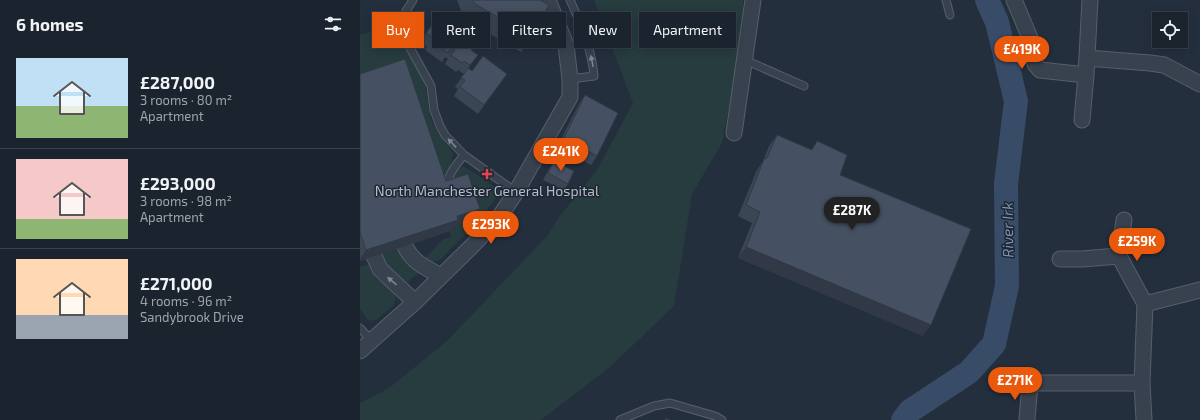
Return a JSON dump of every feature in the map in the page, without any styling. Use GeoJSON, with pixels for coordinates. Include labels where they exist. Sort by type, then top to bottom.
{"type":"FeatureCollection","features":[{"type":"Feature","properties":{"kind":"street"},"geometry":{"type":"LineString","coordinates":[[360,351],[415,302],[495,222],[516,192],[570,97],[570,79],[566,46],[548,0]]}},
{"type":"Feature","properties":{"kind":"street"},"geometry":{"type":"LineString","coordinates":[[734,133],[754,0]]}},
{"type":"Feature","properties":{"kind":"street"},"geometry":{"type":"LineString","coordinates":[[1014,0],[1030,38],[1035,64],[1040,70],[1086,75]]}},
{"type":"Feature","properties":{"kind":"street"},"geometry":{"type":"LineString","coordinates":[[1082,120],[1090,0]]}},
{"type":"Feature","properties":{"kind":"street"},"geometry":{"type":"LineString","coordinates":[[1087,58],[1164,65],[1200,84]]}},
{"type":"Feature","properties":{"kind":"street"},"geometry":{"type":"LineString","coordinates":[[1124,220],[1119,256],[1145,304],[1142,383],[1144,420]]}},
{"type":"Feature","properties":{"kind":"street"},"geometry":{"type":"LineString","coordinates":[[405,246],[414,260],[420,265],[441,276]]}},
{"type":"Feature","properties":{"kind":"street"},"geometry":{"type":"LineString","coordinates":[[374,256],[384,274],[415,302]]}},
{"type":"Feature","properties":{"kind":"street"},"geometry":{"type":"LineString","coordinates":[[1060,258],[1082,259],[1119,256]]}},
{"type":"Feature","properties":{"kind":"street"},"geometry":{"type":"LineString","coordinates":[[1145,304],[1200,290]]}},
{"type":"Feature","properties":{"kind":"street"},"geometry":{"type":"LineString","coordinates":[[1013,383],[1142,383]]}},
{"type":"Feature","properties":{"kind":"street"},"geometry":{"type":"LineString","coordinates":[[1027,420],[1030,383]]}},
{"type":"Feature","properties":{"kind":"lane"},"geometry":{"type":"LineString","coordinates":[[413,0],[406,11],[403,28],[409,46],[431,86],[434,110],[444,135],[464,155],[516,192]]}},
{"type":"Feature","properties":{"kind":"lane"},"geometry":{"type":"LineString","coordinates":[[570,0],[579,20],[593,61],[594,76],[570,79]]}},
{"type":"Feature","properties":{"kind":"lane"},"geometry":{"type":"LineString","coordinates":[[946,0],[950,15]]}},
{"type":"Feature","properties":{"kind":"lane"},"geometry":{"type":"LineString","coordinates":[[745,60],[804,86]]}},
{"type":"Feature","properties":{"kind":"lane"},"geometry":{"type":"LineString","coordinates":[[448,188],[448,179],[464,155]]}},
{"type":"Feature","properties":{"kind":"lane"},"geometry":{"type":"LineString","coordinates":[[360,328],[372,341]]}},
{"type":"Feature","properties":{"kind":"lane"},"geometry":{"type":"LineString","coordinates":[[620,420],[654,406],[670,403],[715,416],[722,420]]}},
{"type":"Feature","properties":{"kind":"green space"},"geometry":{"type":"Polygon","coordinates":[[[594,0],[743,0],[743,36],[722,143],[692,194],[674,306],[610,367],[541,420],[360,420],[360,403],[389,388],[447,341],[548,235],[559,217],[597,170],[633,103],[612,48],[631,48],[631,12],[599,12],[594,0]]]}},
{"type":"Feature","properties":{"kind":"green space"},"geometry":{"type":"Polygon","coordinates":[[[372,31],[372,48],[406,48],[420,70],[426,88],[430,114],[434,126],[453,154],[451,164],[443,178],[360,77],[360,35],[372,31]]]}},
{"type":"Feature","properties":{"kind":"green space"},"geometry":{"type":"Polygon","coordinates":[[[463,166],[501,191],[481,218],[440,260],[430,264],[423,261],[442,240],[451,237],[449,228],[452,181],[457,170],[463,166]]]}},
{"type":"Feature","properties":{"kind":"green space"},"geometry":{"type":"Polygon","coordinates":[[[401,248],[422,272],[413,277],[408,283],[405,280],[402,283],[392,276],[379,255],[401,248]]]}},
{"type":"Feature","properties":{"kind":"green space"},"geometry":{"type":"Polygon","coordinates":[[[369,264],[372,272],[379,281],[395,295],[396,298],[394,305],[377,319],[372,321],[367,319],[360,308],[360,267],[369,264]]]}},
{"type":"Feature","properties":{"kind":"building"},"geometry":{"type":"Polygon","coordinates":[[[473,0],[540,0],[549,5],[545,12],[498,12],[498,17],[475,4],[473,0]]]}},
{"type":"Feature","properties":{"kind":"building"},"geometry":{"type":"Polygon","coordinates":[[[432,25],[432,37],[426,33],[432,25]]]}},
{"type":"Feature","properties":{"kind":"building"},"geometry":{"type":"Polygon","coordinates":[[[441,48],[451,48],[448,53],[441,48]]]}},
{"type":"Feature","properties":{"kind":"building"},"geometry":{"type":"Polygon","coordinates":[[[451,48],[473,48],[471,50],[478,55],[470,65],[464,61],[462,63],[451,55],[455,50],[451,48]]]}},
{"type":"Feature","properties":{"kind":"building"},"geometry":{"type":"Polygon","coordinates":[[[483,56],[507,74],[484,105],[460,87],[465,80],[461,78],[468,68],[472,71],[483,56]]]}},
{"type":"Feature","properties":{"kind":"building"},"geometry":{"type":"Polygon","coordinates":[[[405,59],[446,181],[468,174],[480,209],[457,216],[458,220],[366,250],[360,232],[360,74],[405,59]]]}},
{"type":"Feature","properties":{"kind":"building"},"geometry":{"type":"Polygon","coordinates":[[[585,95],[618,113],[597,156],[564,138],[585,95]]]}},
{"type":"Feature","properties":{"kind":"building"},"geometry":{"type":"Polygon","coordinates":[[[777,135],[812,150],[817,141],[847,155],[840,175],[971,229],[931,325],[746,247],[760,212],[746,205],[764,159],[767,158],[777,135]]]}},
{"type":"Feature","properties":{"kind":"building"},"geometry":{"type":"Polygon","coordinates":[[[554,161],[574,171],[568,184],[548,173],[554,161]]]}},
{"type":"Feature","properties":{"kind":"waterway","name":"River Irk"},"geometry":{"type":"LineString","coordinates":[[903,420],[910,411],[969,372],[994,344],[1007,286],[1006,184],[1016,101],[997,22],[987,0]]}},
{"type":"Feature","properties":{"kind":"place","name":"North Manchester General Hospital"},"geometry":{"type":"Point","coordinates":[487,174]}}]}
